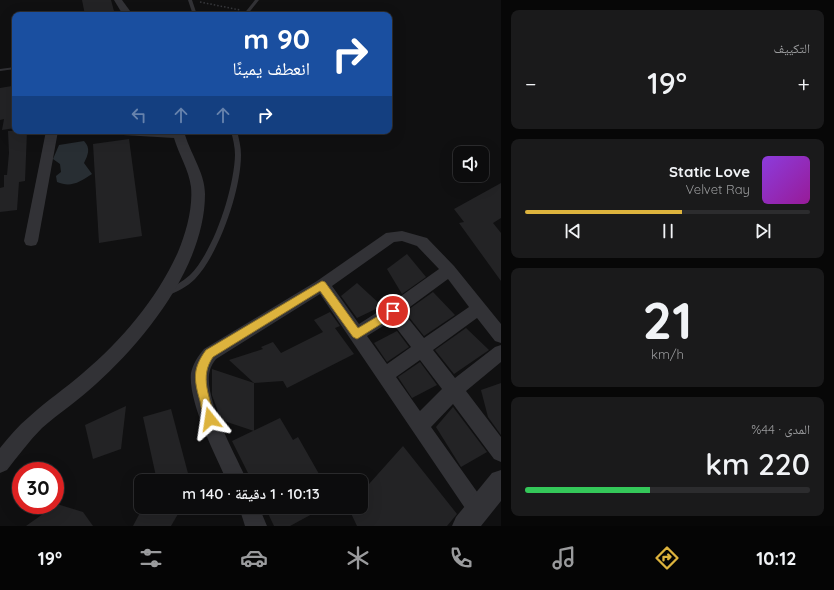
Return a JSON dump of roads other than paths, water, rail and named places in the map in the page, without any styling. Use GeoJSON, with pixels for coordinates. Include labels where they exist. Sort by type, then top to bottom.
{"type":"FeatureCollection","features":[{"type":"Feature","properties":{"kind":"street"},"geometry":{"type":"LineString","coordinates":[[118,0],[126,12]]}},
{"type":"Feature","properties":{"kind":"street"},"geometry":{"type":"LineString","coordinates":[[31,242],[51,134]]}},
{"type":"Feature","properties":{"kind":"street"},"geometry":{"type":"LineString","coordinates":[[0,463],[35,423],[96,373],[127,342],[162,295],[182,261],[194,228],[198,194],[191,166],[178,134]]}},
{"type":"Feature","properties":{"kind":"street"},"geometry":{"type":"LineString","coordinates":[[234,474],[210,419],[200,380],[203,363],[210,354],[322,285],[391,237],[402,236],[422,242],[449,270],[501,336]]}},
{"type":"Feature","properties":{"kind":"street"},"geometry":{"type":"LineString","coordinates":[[357,334],[393,311],[449,270]]}},
{"type":"Feature","properties":{"kind":"street"},"geometry":{"type":"LineString","coordinates":[[322,285],[419,426],[471,518],[501,482]]}},
{"type":"Feature","properties":{"kind":"street"},"geometry":{"type":"LineString","coordinates":[[384,376],[478,308]]}},
{"type":"Feature","properties":{"kind":"street"},"geometry":{"type":"LineString","coordinates":[[393,311],[501,452]]}},
{"type":"Feature","properties":{"kind":"street"},"geometry":{"type":"LineString","coordinates":[[419,426],[454,390],[501,352]]}},
{"type":"Feature","properties":{"kind":"street"},"geometry":{"type":"LineString","coordinates":[[252,514],[256,526]]}},
{"type":"Feature","properties":{"kind":"lane"},"geometry":{"type":"LineString","coordinates":[[190,0],[194,12]]}},
{"type":"Feature","properties":{"kind":"lane"},"geometry":{"type":"LineString","coordinates":[[248,12],[257,0]]}},
{"type":"Feature","properties":{"kind":"lane"},"geometry":{"type":"LineString","coordinates":[[0,70],[12,68]]}},
{"type":"Feature","properties":{"kind":"lane"},"geometry":{"type":"LineString","coordinates":[[162,295],[181,286],[193,276],[203,263],[212,245],[235,180],[238,156],[234,134]]}}]}
